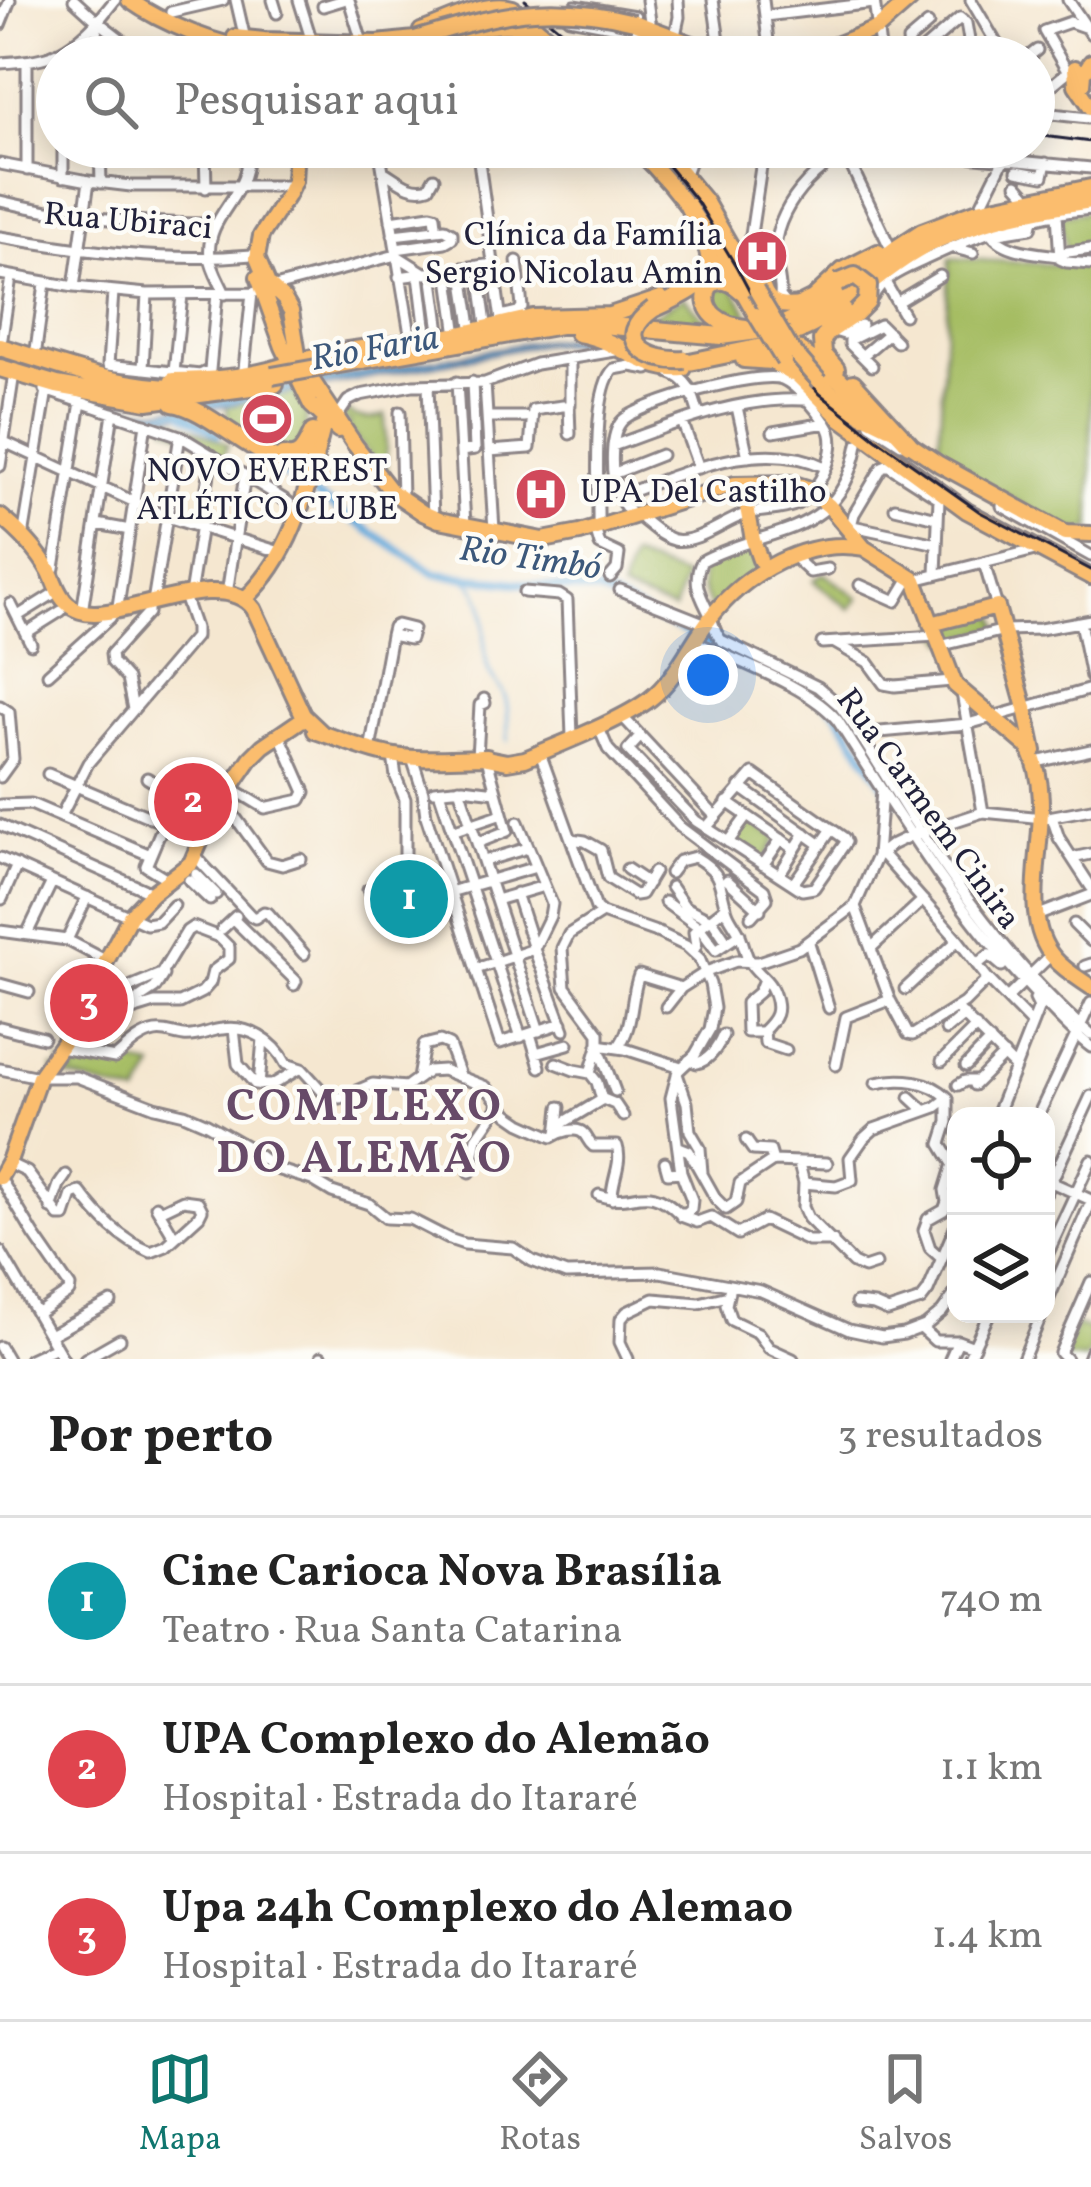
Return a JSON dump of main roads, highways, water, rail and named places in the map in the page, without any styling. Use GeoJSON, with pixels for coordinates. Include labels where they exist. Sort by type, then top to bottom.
{"type":"FeatureCollection","features":[{"type":"Feature","properties":{"kind":"highway"},"geometry":{"type":"LineString","coordinates":[[688,206],[709,247],[710,262],[694,290],[652,309],[637,324],[640,347],[658,359],[685,360],[751,347],[767,327],[843,272],[922,232],[978,211],[1091,185]]}},
{"type":"Feature","properties":{"kind":"highway"},"geometry":{"type":"LineString","coordinates":[[844,386],[818,340],[923,247],[961,230],[1040,210],[1091,204]]}},
{"type":"Feature","properties":{"kind":"highway"},"geometry":{"type":"LineString","coordinates":[[490,323],[532,322],[720,345],[824,306],[922,232]]}},
{"type":"Feature","properties":{"kind":"highway"},"geometry":{"type":"LineString","coordinates":[[746,267],[729,282],[715,281],[705,302],[726,324],[745,328],[824,320],[880,281]]}},
{"type":"Feature","properties":{"kind":"highway"},"geometry":{"type":"LineString","coordinates":[[798,307],[820,301],[848,277],[855,276],[868,286],[867,302],[858,319],[828,332],[822,340],[824,354],[844,386]]}},
{"type":"Feature","properties":{"kind":"highway"},"geometry":{"type":"LineString","coordinates":[[4,375],[88,390],[263,383],[315,387],[531,328],[573,328],[663,368],[759,358],[789,367]]}},
{"type":"Feature","properties":{"kind":"highway"},"geometry":{"type":"LineString","coordinates":[[1,344],[30,352],[113,405],[263,383],[315,387]]}},
{"type":"Feature","properties":{"kind":"highway"},"geometry":{"type":"LineString","coordinates":[[650,363],[681,364],[783,344],[799,350],[909,444]]}},
{"type":"Feature","properties":{"kind":"highway"},"geometry":{"type":"LineString","coordinates":[[214,413],[263,383]]}},
{"type":"Feature","properties":{"kind":"highway"},"geometry":{"type":"LineString","coordinates":[[148,401],[214,413],[235,430],[289,458],[300,454],[315,387]]}},
{"type":"Feature","properties":{"kind":"highway"},"geometry":{"type":"LineString","coordinates":[[214,413],[233,435],[300,488]]}},
{"type":"Feature","properties":{"kind":"main road"},"geometry":{"type":"LineString","coordinates":[[129,0],[215,36]]}},
{"type":"Feature","properties":{"kind":"main road"},"geometry":{"type":"LineString","coordinates":[[867,36],[879,32],[910,0]]}},
{"type":"Feature","properties":{"kind":"main road"},"geometry":{"type":"LineString","coordinates":[[871,36],[922,0]]}},
{"type":"Feature","properties":{"kind":"main road"},"geometry":{"type":"LineString","coordinates":[[462,36],[499,9]]}},
{"type":"Feature","properties":{"kind":"main road"},"geometry":{"type":"LineString","coordinates":[[499,9],[531,36]]}},
{"type":"Feature","properties":{"kind":"main road"},"geometry":{"type":"LineString","coordinates":[[407,36],[499,9],[540,36]]}},
{"type":"Feature","properties":{"kind":"main road"},"geometry":{"type":"LineString","coordinates":[[441,36],[466,26],[541,14],[639,23],[662,36]]}},
{"type":"Feature","properties":{"kind":"main road"},"geometry":{"type":"LineString","coordinates":[[1078,88],[1091,59]]}},
{"type":"Feature","properties":{"kind":"main road"},"geometry":{"type":"LineString","coordinates":[[289,168],[286,186],[256,232],[251,255],[262,291],[272,317],[315,387],[392,498],[432,524],[492,535],[565,540],[727,491],[740,492],[760,560],[766,565],[777,563]]}},
{"type":"Feature","properties":{"kind":"main road"},"geometry":{"type":"LineString","coordinates":[[262,291],[257,247],[287,196],[295,168]]}},
{"type":"Feature","properties":{"kind":"main road"},"geometry":{"type":"LineString","coordinates":[[657,168],[717,244],[746,267],[770,301],[798,307]]}},
{"type":"Feature","properties":{"kind":"main road"},"geometry":{"type":"LineString","coordinates":[[680,168],[746,267],[789,346],[844,386]]}},
{"type":"Feature","properties":{"kind":"main road"},"geometry":{"type":"LineString","coordinates":[[746,267],[767,327],[789,367],[839,417],[968,512],[1091,577]]}},
{"type":"Feature","properties":{"kind":"main road"},"geometry":{"type":"LineString","coordinates":[[315,387],[490,323],[618,313],[678,291],[707,273]]}},
{"type":"Feature","properties":{"kind":"main road"},"geometry":{"type":"LineString","coordinates":[[262,291],[284,299],[315,387],[374,471],[402,499],[433,518],[492,535]]}},
{"type":"Feature","properties":{"kind":"main road"},"geometry":{"type":"LineString","coordinates":[[272,317],[278,306],[292,314]]}},
{"type":"Feature","properties":{"kind":"main road"},"geometry":{"type":"LineString","coordinates":[[0,516],[23,537],[66,603],[82,612],[95,614],[187,595],[242,596],[269,572],[278,551],[300,488],[315,387]]}},
{"type":"Feature","properties":{"kind":"main road"},"geometry":{"type":"LineString","coordinates":[[909,444],[1059,530],[1089,534]]}},
{"type":"Feature","properties":{"kind":"main road"},"geometry":{"type":"LineString","coordinates":[[744,498],[759,483],[790,483],[812,490],[864,548],[913,578],[957,687],[994,717],[1025,734]]}},
{"type":"Feature","properties":{"kind":"main road"},"geometry":{"type":"LineString","coordinates":[[704,627],[738,589],[777,563],[824,547],[849,531]]}},
{"type":"Feature","properties":{"kind":"main road"},"geometry":{"type":"LineString","coordinates":[[1085,553],[1080,540],[1089,534]]}},
{"type":"Feature","properties":{"kind":"main road"},"geometry":{"type":"LineString","coordinates":[[242,596],[303,722],[322,734],[412,758],[534,755],[621,716],[657,694],[733,588],[758,571],[760,560]]}},
{"type":"Feature","properties":{"kind":"main road"},"geometry":{"type":"LineString","coordinates":[[936,635],[998,607],[1047,818],[1036,916],[1051,955],[1082,967],[1091,987]]}},
{"type":"Feature","properties":{"kind":"main road"},"geometry":{"type":"LineString","coordinates":[[256,753],[283,740],[303,722]]}},
{"type":"Feature","properties":{"kind":"main road"},"geometry":{"type":"LineString","coordinates":[[3,1173],[76,1005],[130,916],[195,856],[226,793],[256,753],[303,722]]}},
{"type":"Feature","properties":{"kind":"water"},"geometry":{"type":"Polygon","coordinates":[[[581,338],[582,343],[543,344],[178,415],[147,416],[116,409],[87,388],[0,362],[0,353],[88,380],[113,400],[157,410],[543,340],[581,338]]]}},
{"type":"Feature","properties":{"kind":"waterway","name":"Rio Timbó"},"geometry":{"type":"LineString","coordinates":[[184,414],[218,434]]}},
{"type":"Feature","properties":{"kind":"waterway","name":"Rio Timbó"},"geometry":{"type":"LineString","coordinates":[[262,460],[435,574],[599,592],[726,651]]}},
{"type":"Feature","properties":{"kind":"waterway"},"geometry":{"type":"LineString","coordinates":[[466,579],[484,609],[485,657],[505,698],[508,741]]}},
{"type":"Feature","properties":{"kind":"waterway","name":"Rio Timbó"},"geometry":{"type":"LineString","coordinates":[[784,677],[836,711],[895,802]]}},
{"type":"Feature","properties":{"kind":"waterway","name":"Rio Timbó"},"geometry":{"type":"LineString","coordinates":[[926,849],[946,876]]}},
{"type":"Feature","properties":{"kind":"railway"},"geometry":{"type":"LineString","coordinates":[[525,0],[568,36]]}},
{"type":"Feature","properties":{"kind":"railway"},"geometry":{"type":"LineString","coordinates":[[1055,138],[1091,142]]}},
{"type":"Feature","properties":{"kind":"railway"},"geometry":{"type":"LineString","coordinates":[[670,168],[698,203],[769,328],[820,394],[980,512],[1091,570]]}},
{"type":"Feature","properties":{"kind":"place","name":"Clínica da Família Sergio Nicolau Amin"},"geometry":{"type":"Point","coordinates":[762,256]}},
{"type":"Feature","properties":{"kind":"place","name":"NOVO EVEREST ATLÉTICO CLUBE"},"geometry":{"type":"Point","coordinates":[267,419]}},
{"type":"Feature","properties":{"kind":"place","name":"UPA Del Castilho"},"geometry":{"type":"Point","coordinates":[541,494]}},
{"type":"Feature","properties":{"kind":"place","name":"UPA Complexo do Alemão"},"geometry":{"type":"Point","coordinates":[193,802]}},
{"type":"Feature","properties":{"kind":"place","name":"Cine Carioca Nova Brasília"},"geometry":{"type":"Point","coordinates":[409,899]}},
{"type":"Feature","properties":{"kind":"place","name":"Upa 24h Complexo do Alemao"},"geometry":{"type":"Point","coordinates":[89,1003]}},
{"type":"Feature","properties":{"kind":"district","name":"COMPLEXO DO ALEMÃO"},"geometry":{"type":"Point","coordinates":[365,1134]}},
{"type":"Feature","properties":{"kind":"water label","name":"Rio Faria"},"geometry":{"type":"Point","coordinates":[375,350]}}]}
